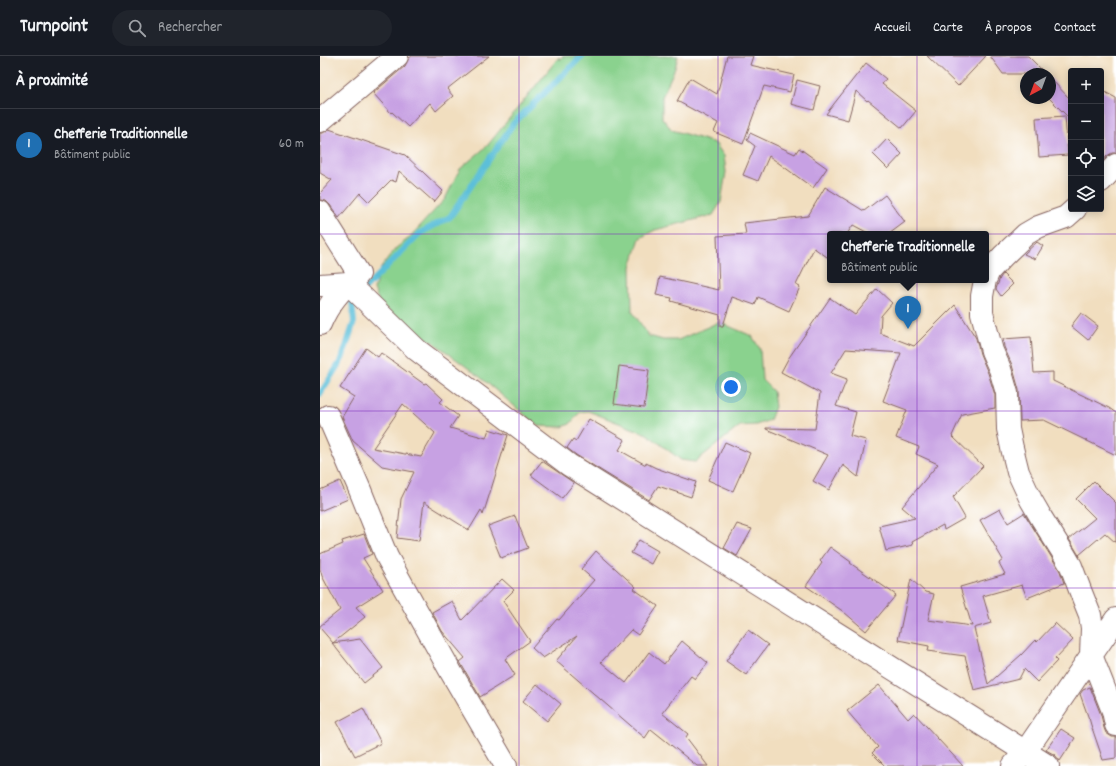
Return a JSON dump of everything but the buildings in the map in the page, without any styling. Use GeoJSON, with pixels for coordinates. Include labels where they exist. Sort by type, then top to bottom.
{"type":"FeatureCollection","features":[{"type":"Feature","properties":{"kind":"street"},"geometry":{"type":"LineString","coordinates":[[320,120],[397,56]]}},
{"type":"Feature","properties":{"kind":"street"},"geometry":{"type":"LineString","coordinates":[[1104,178],[1116,165]]}},
{"type":"Feature","properties":{"kind":"street"},"geometry":{"type":"LineString","coordinates":[[320,212],[359,274],[348,283],[332,302],[320,324]]}},
{"type":"Feature","properties":{"kind":"street"},"geometry":{"type":"LineString","coordinates":[[989,271],[1026,234],[1038,227],[1066,217],[1072,212]]}},
{"type":"Feature","properties":{"kind":"street"},"geometry":{"type":"LineString","coordinates":[[320,285],[348,283],[417,350],[568,466],[1019,759],[1048,766]]}},
{"type":"Feature","properties":{"kind":"street"},"geometry":{"type":"LineString","coordinates":[[985,283],[982,296],[982,313],[992,351],[1000,369],[1007,393],[1008,429],[1018,472],[1031,500],[1071,566],[1078,584],[1090,616],[1092,628],[1092,655],[1113,710],[1116,725]]}},
{"type":"Feature","properties":{"kind":"street"},"geometry":{"type":"LineString","coordinates":[[328,416],[387,557],[451,672],[506,766]]}},
{"type":"Feature","properties":{"kind":"street"},"geometry":{"type":"LineString","coordinates":[[1019,759],[1116,619]]}},
{"type":"Feature","properties":{"kind":"green space"},"geometry":{"type":"Polygon","coordinates":[[[563,56],[678,56],[675,68],[662,97],[662,118],[672,130],[715,143],[724,156],[726,172],[721,202],[713,215],[655,230],[640,238],[631,267],[632,311],[649,336],[663,340],[678,340],[719,322],[752,336],[760,349],[762,380],[773,391],[775,407],[770,420],[756,425],[740,426],[695,462],[681,460],[647,434],[588,411],[580,412],[570,424],[562,427],[538,426],[480,377],[433,342],[406,327],[379,302],[374,289],[381,268],[396,248],[408,239],[445,199],[460,169],[487,146],[559,57],[560,60],[563,56]]]}},
{"type":"Feature","properties":{"kind":"waterway"},"geometry":{"type":"LineString","coordinates":[[320,394],[342,359],[354,322],[352,302],[420,233],[450,217],[513,124],[582,56]]}},
{"type":"Feature","properties":{"kind":"place","name":"Chefferie Traditionnelle"},"geometry":{"type":"Point","coordinates":[908,329]}}]}
